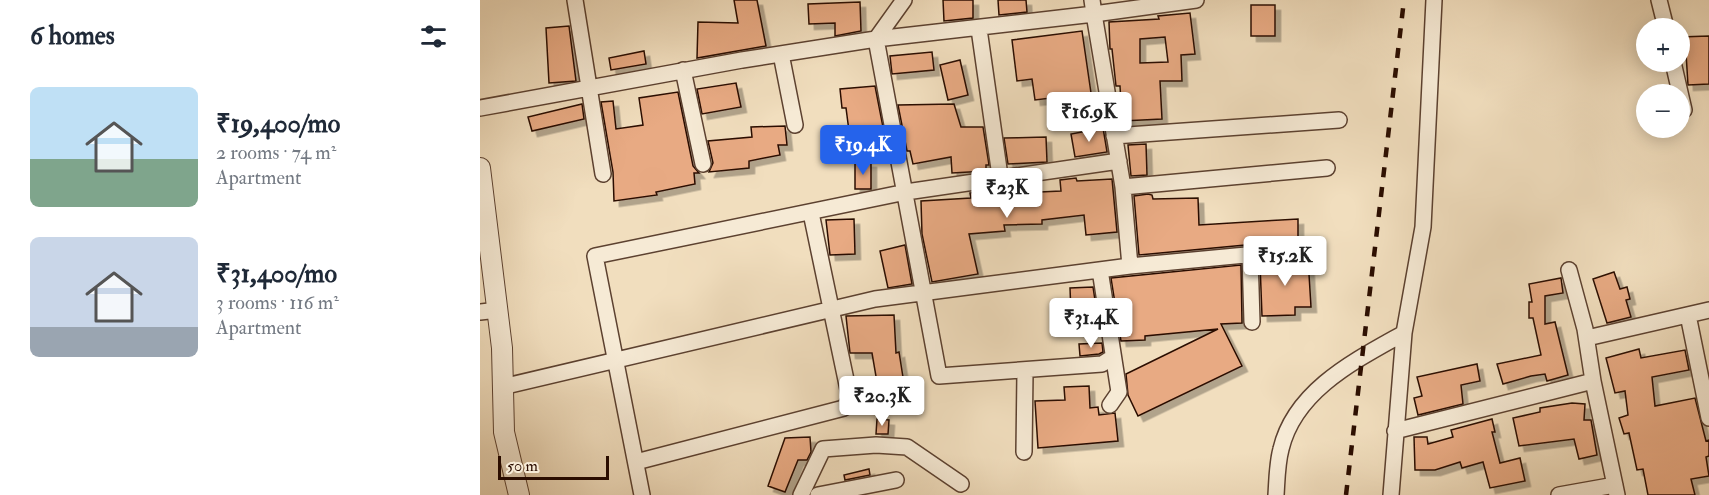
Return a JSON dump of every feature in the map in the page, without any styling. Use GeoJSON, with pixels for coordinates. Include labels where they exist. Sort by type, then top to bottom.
{"type":"FeatureCollection","features":[{"type":"Feature","properties":{"kind":"street"},"geometry":{"type":"LineString","coordinates":[[575,0],[603,174]]}},
{"type":"Feature","properties":{"kind":"street"},"geometry":{"type":"LineString","coordinates":[[904,0],[876,39],[939,376],[1025,372],[1102,364],[1113,357]]}},
{"type":"Feature","properties":{"kind":"street"},"geometry":{"type":"LineString","coordinates":[[480,108],[683,70],[876,39],[979,29],[1093,7],[1196,0]]}},
{"type":"Feature","properties":{"kind":"street"},"geometry":{"type":"LineString","coordinates":[[1391,495],[1404,333],[1423,227],[1434,0]]}},
{"type":"Feature","properties":{"kind":"street"},"geometry":{"type":"LineString","coordinates":[[1659,0],[1664,18]]}},
{"type":"Feature","properties":{"kind":"street"},"geometry":{"type":"LineString","coordinates":[[1093,7],[1123,187],[1130,266]]}},
{"type":"Feature","properties":{"kind":"street"},"geometry":{"type":"LineString","coordinates":[[979,29],[1000,177]]}},
{"type":"Feature","properties":{"kind":"street"},"geometry":{"type":"LineString","coordinates":[[781,54],[795,125]]}},
{"type":"Feature","properties":{"kind":"street"},"geometry":{"type":"LineString","coordinates":[[683,70],[703,164]]}},
{"type":"Feature","properties":{"kind":"street"},"geometry":{"type":"LineString","coordinates":[[1114,136],[1339,120]]}},
{"type":"Feature","properties":{"kind":"street"},"geometry":{"type":"LineString","coordinates":[[642,495],[595,256],[906,192],[1119,161]]}},
{"type":"Feature","properties":{"kind":"street"},"geometry":{"type":"LineString","coordinates":[[480,168],[489,311],[502,387],[504,432],[519,495]]}},
{"type":"Feature","properties":{"kind":"street"},"geometry":{"type":"LineString","coordinates":[[1123,187],[1327,168]]}},
{"type":"Feature","properties":{"kind":"street"},"geometry":{"type":"LineString","coordinates":[[636,462],[844,408],[850,399],[811,213]]}},
{"type":"Feature","properties":{"kind":"street"},"geometry":{"type":"LineString","coordinates":[[502,387],[831,309],[924,291],[1130,266],[1298,250]]}},
{"type":"Feature","properties":{"kind":"street"},"geometry":{"type":"LineString","coordinates":[[1250,255],[1252,322]]}},
{"type":"Feature","properties":{"kind":"street"},"geometry":{"type":"LineString","coordinates":[[1100,270],[1119,392],[1110,405]]}},
{"type":"Feature","properties":{"kind":"street"},"geometry":{"type":"LineString","coordinates":[[1559,495],[1616,490],[1593,381],[1587,338],[1569,270]]}},
{"type":"Feature","properties":{"kind":"street"},"geometry":{"type":"LineString","coordinates":[[1587,338],[1709,310]]}},
{"type":"Feature","properties":{"kind":"street"},"geometry":{"type":"LineString","coordinates":[[1688,315],[1709,418]]}},
{"type":"Feature","properties":{"kind":"street"},"geometry":{"type":"LineString","coordinates":[[1276,495],[1281,450],[1289,425],[1306,402],[1342,368],[1404,333]]}},
{"type":"Feature","properties":{"kind":"street"},"geometry":{"type":"LineString","coordinates":[[1024,453],[1025,372]]}},
{"type":"Feature","properties":{"kind":"street"},"geometry":{"type":"LineString","coordinates":[[1395,431],[1593,381]]}},
{"type":"Feature","properties":{"kind":"street"},"geometry":{"type":"LineString","coordinates":[[801,495],[823,449],[865,446],[907,447],[960,484]]}},
{"type":"Feature","properties":{"kind":"street"},"geometry":{"type":"LineString","coordinates":[[818,495],[896,480]]}},
{"type":"Feature","properties":{"kind":"building"},"geometry":{"type":"Polygon","coordinates":[[[734,0],[757,0],[766,46],[697,58],[698,22],[738,23],[734,0]]]}},
{"type":"Feature","properties":{"kind":"building"},"geometry":{"type":"Polygon","coordinates":[[[943,0],[973,0],[973,18],[944,21],[943,0]]]}},
{"type":"Feature","properties":{"kind":"building"},"geometry":{"type":"Polygon","coordinates":[[[998,0],[1026,0],[1027,12],[999,15],[998,0]]]}},
{"type":"Feature","properties":{"kind":"building"},"geometry":{"type":"Polygon","coordinates":[[[860,2],[861,31],[835,36],[835,23],[809,24],[808,4],[860,2]]]}},
{"type":"Feature","properties":{"kind":"building"},"geometry":{"type":"Polygon","coordinates":[[[1251,5],[1275,5],[1275,36],[1251,36],[1251,5]]]}},
{"type":"Feature","properties":{"kind":"building"},"geometry":{"type":"Polygon","coordinates":[[[1190,13],[1195,54],[1181,55],[1182,81],[1160,81],[1162,119],[1122,121],[1120,86],[1116,86],[1112,49],[1110,49],[1109,22],[1159,19],[1158,16],[1190,13]],[[1165,37],[1140,39],[1140,63],[1168,62],[1165,37]]]}},
{"type":"Feature","properties":{"kind":"building"},"geometry":{"type":"Polygon","coordinates":[[[569,26],[576,81],[549,83],[546,28],[569,26]]]}},
{"type":"Feature","properties":{"kind":"building"},"geometry":{"type":"Polygon","coordinates":[[[1082,31],[1091,93],[1035,100],[1032,79],[1017,81],[1012,40],[1082,31]]]}},
{"type":"Feature","properties":{"kind":"building"},"geometry":{"type":"Polygon","coordinates":[[[1709,36],[1709,84],[1688,84],[1690,37],[1709,36]]]}},
{"type":"Feature","properties":{"kind":"building"},"geometry":{"type":"Polygon","coordinates":[[[644,51],[646,64],[611,70],[609,58],[644,51]]]}},
{"type":"Feature","properties":{"kind":"building"},"geometry":{"type":"Polygon","coordinates":[[[932,52],[934,70],[892,74],[890,56],[932,52]]]}},
{"type":"Feature","properties":{"kind":"building"},"geometry":{"type":"Polygon","coordinates":[[[960,60],[968,95],[948,100],[940,65],[960,60]]]}},
{"type":"Feature","properties":{"kind":"building"},"geometry":{"type":"Polygon","coordinates":[[[736,83],[741,107],[702,114],[697,89],[736,83]]]}},
{"type":"Feature","properties":{"kind":"building"},"geometry":{"type":"Polygon","coordinates":[[[875,86],[883,127],[849,131],[846,108],[842,108],[840,89],[875,86]]]}},
{"type":"Feature","properties":{"kind":"building"},"geometry":{"type":"Polygon","coordinates":[[[678,92],[693,166],[699,173],[694,173],[695,184],[656,192],[657,195],[614,201],[613,172],[601,102],[613,101],[616,129],[643,125],[639,98],[678,92]]]}},
{"type":"Feature","properties":{"kind":"building"},"geometry":{"type":"Polygon","coordinates":[[[582,104],[584,119],[532,131],[528,117],[582,104]]]}},
{"type":"Feature","properties":{"kind":"building"},"geometry":{"type":"Polygon","coordinates":[[[954,104],[961,127],[983,127],[989,165],[986,165],[986,171],[952,173],[951,157],[913,164],[910,151],[907,151],[898,105],[954,104]]]}},
{"type":"Feature","properties":{"kind":"building"},"geometry":{"type":"Polygon","coordinates":[[[785,126],[787,145],[778,145],[780,155],[749,161],[749,168],[709,172],[713,163],[708,141],[752,137],[751,127],[785,126]]]}},
{"type":"Feature","properties":{"kind":"building"},"geometry":{"type":"Polygon","coordinates":[[[1103,128],[1107,152],[1075,157],[1071,134],[1103,128]]]}},
{"type":"Feature","properties":{"kind":"building"},"geometry":{"type":"Polygon","coordinates":[[[1046,137],[1047,162],[1008,164],[1004,138],[1046,137]]]}},
{"type":"Feature","properties":{"kind":"building"},"geometry":{"type":"Polygon","coordinates":[[[1146,144],[1147,175],[1131,176],[1128,145],[1146,144]]]}},
{"type":"Feature","properties":{"kind":"building"},"geometry":{"type":"Polygon","coordinates":[[[855,162],[871,162],[871,189],[855,189],[855,162]]]}},
{"type":"Feature","properties":{"kind":"building"},"geometry":{"type":"Polygon","coordinates":[[[1076,178],[1077,181],[1112,179],[1117,232],[1086,235],[1084,215],[1042,220],[1042,224],[1004,225],[1005,231],[969,234],[978,274],[932,282],[922,234],[921,201],[971,198],[970,193],[1006,187],[1018,187],[1018,193],[1061,191],[1060,180],[1076,178]]]}},
{"type":"Feature","properties":{"kind":"building"},"geometry":{"type":"Polygon","coordinates":[[[1152,195],[1153,199],[1198,198],[1199,225],[1298,219],[1298,240],[1139,255],[1134,196],[1152,195]]]}},
{"type":"Feature","properties":{"kind":"building"},"geometry":{"type":"Polygon","coordinates":[[[854,219],[855,254],[830,255],[826,220],[854,219]]]}},
{"type":"Feature","properties":{"kind":"building"},"geometry":{"type":"Polygon","coordinates":[[[905,245],[912,284],[888,288],[880,251],[905,245]]]}},
{"type":"Feature","properties":{"kind":"building"},"geometry":{"type":"Polygon","coordinates":[[[1308,258],[1311,307],[1295,307],[1295,315],[1262,316],[1260,263],[1308,258]]]}},
{"type":"Feature","properties":{"kind":"building"},"geometry":{"type":"Polygon","coordinates":[[[1241,265],[1242,323],[1221,324],[1242,366],[1138,416],[1128,395],[1126,374],[1218,329],[1145,336],[1145,340],[1121,341],[1111,278],[1241,265]]]}},
{"type":"Feature","properties":{"kind":"building"},"geometry":{"type":"Polygon","coordinates":[[[1614,272],[1620,289],[1627,287],[1630,299],[1626,300],[1631,317],[1607,323],[1593,279],[1614,272]]]}},
{"type":"Feature","properties":{"kind":"building"},"geometry":{"type":"Polygon","coordinates":[[[1561,278],[1563,293],[1545,296],[1545,324],[1555,322],[1568,375],[1547,381],[1545,374],[1503,384],[1497,364],[1541,355],[1533,318],[1529,318],[1529,302],[1532,302],[1529,284],[1561,278]]]}},
{"type":"Feature","properties":{"kind":"building"},"geometry":{"type":"Polygon","coordinates":[[[1093,287],[1098,320],[1086,322],[1085,312],[1071,313],[1070,288],[1093,287]]]}},
{"type":"Feature","properties":{"kind":"building"},"geometry":{"type":"Polygon","coordinates":[[[894,315],[896,353],[899,352],[905,390],[879,394],[872,353],[850,353],[846,316],[894,315]]]}},
{"type":"Feature","properties":{"kind":"building"},"geometry":{"type":"Polygon","coordinates":[[[1102,343],[1103,352],[1080,356],[1079,344],[1102,343]]]}},
{"type":"Feature","properties":{"kind":"building"},"geometry":{"type":"Polygon","coordinates":[[[1639,349],[1641,358],[1685,350],[1689,370],[1652,377],[1655,406],[1695,398],[1706,441],[1709,440],[1709,456],[1706,457],[1709,476],[1691,479],[1695,495],[1648,495],[1643,469],[1637,470],[1629,433],[1624,434],[1619,418],[1628,415],[1625,391],[1615,393],[1606,358],[1639,349]]]}},
{"type":"Feature","properties":{"kind":"building"},"geometry":{"type":"Polygon","coordinates":[[[1477,364],[1480,381],[1461,385],[1463,404],[1418,415],[1414,398],[1422,396],[1417,377],[1477,364]]]}},
{"type":"Feature","properties":{"kind":"building"},"geometry":{"type":"Polygon","coordinates":[[[1089,386],[1090,408],[1098,407],[1099,415],[1115,413],[1118,441],[1038,448],[1035,401],[1065,400],[1064,387],[1089,386]]]}},
{"type":"Feature","properties":{"kind":"building"},"geometry":{"type":"Polygon","coordinates":[[[1572,403],[1585,404],[1584,420],[1591,420],[1597,455],[1579,459],[1574,439],[1519,446],[1513,418],[1540,412],[1540,408],[1572,403]]]}},
{"type":"Feature","properties":{"kind":"building"},"geometry":{"type":"Polygon","coordinates":[[[877,419],[889,420],[888,434],[876,434],[877,419]]]}},
{"type":"Feature","properties":{"kind":"building"},"geometry":{"type":"Polygon","coordinates":[[[1492,419],[1495,432],[1492,432],[1500,463],[1520,458],[1525,481],[1490,488],[1483,462],[1462,468],[1460,462],[1435,470],[1415,470],[1414,437],[1427,437],[1428,444],[1453,437],[1451,430],[1492,419]]]}},
{"type":"Feature","properties":{"kind":"building"},"geometry":{"type":"Polygon","coordinates":[[[810,437],[811,452],[807,460],[798,460],[785,492],[768,486],[785,438],[810,437]]]}},
{"type":"Feature","properties":{"kind":"building"},"geometry":{"type":"Polygon","coordinates":[[[869,469],[870,475],[845,480],[844,475],[869,469]]]}},
{"type":"Feature","properties":{"kind":"railway"},"geometry":{"type":"LineString","coordinates":[[1346,495],[1404,0]]}}]}
